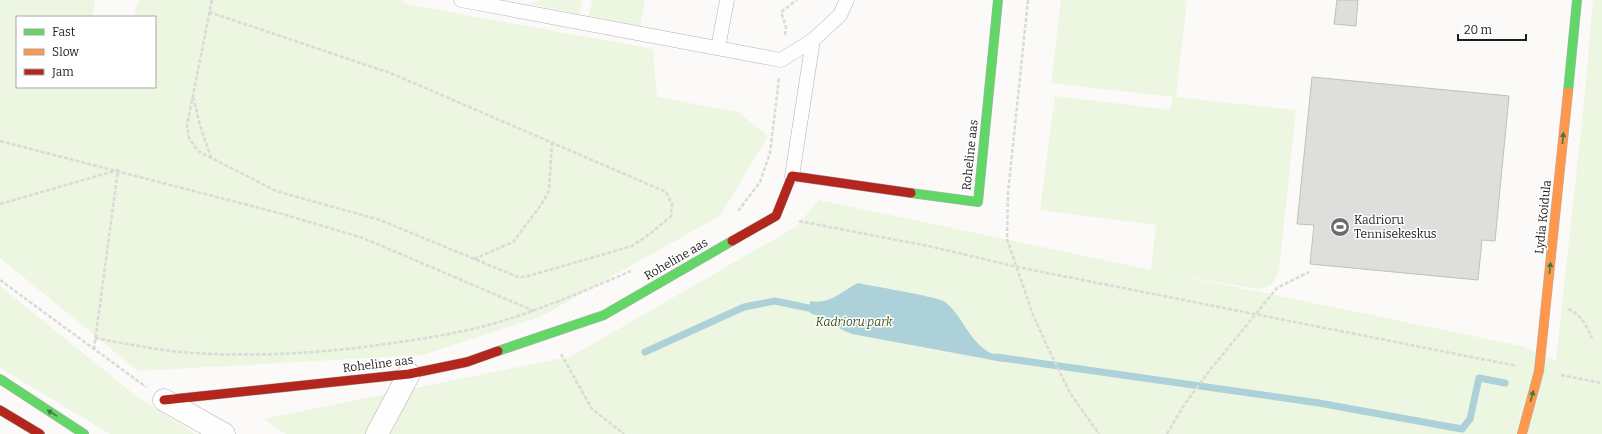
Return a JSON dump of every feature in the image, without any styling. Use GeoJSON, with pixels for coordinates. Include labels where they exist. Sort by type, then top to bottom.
{"type":"FeatureCollection","features":[{"type":"Feature","properties":{"kind":"street","name":"Roheline aas"},"geometry":{"type":"LineString","coordinates":[[792,176],[978,202],[998,0]]}},
{"type":"Feature","properties":{"kind":"street","name":"Lydia Koidula"},"geometry":{"type":"LineString","coordinates":[[1522,434],[1539,371],[1577,0]]}},
{"type":"Feature","properties":{"kind":"street"},"geometry":{"type":"LineString","coordinates":[[776,216],[792,176]]}},
{"type":"Feature","properties":{"kind":"street","name":"Roheline aas"},"geometry":{"type":"LineString","coordinates":[[164,400],[408,374],[467,362],[604,315],[776,216]]}},
{"type":"Feature","properties":{"kind":"street"},"geometry":{"type":"LineString","coordinates":[[377,434],[408,374]]}},
{"type":"Feature","properties":{"kind":"street"},"geometry":{"type":"LineString","coordinates":[[0,379],[84,434]]}},
{"type":"Feature","properties":{"kind":"street"},"geometry":{"type":"LineString","coordinates":[[164,400],[224,434]]}},
{"type":"Feature","properties":{"kind":"street"},"geometry":{"type":"LineString","coordinates":[[0,410],[40,434]]}},
{"type":"Feature","properties":{"kind":"lane"},"geometry":{"type":"LineString","coordinates":[[461,0],[781,60],[813,40],[840,15],[847,0]]}},
{"type":"Feature","properties":{"kind":"lane"},"geometry":{"type":"LineString","coordinates":[[718,48],[727,0]]}},
{"type":"Feature","properties":{"kind":"lane"},"geometry":{"type":"LineString","coordinates":[[792,176],[813,40]]}},
{"type":"Feature","properties":{"kind":"path"},"geometry":{"type":"LineString","coordinates":[[210,12],[393,74],[666,192],[672,204],[671,216],[651,233],[632,246],[525,277],[518,277],[380,220],[276,191],[198,151],[189,138],[187,125],[212,0]]}},
{"type":"Feature","properties":{"kind":"path"},"geometry":{"type":"LineString","coordinates":[[734,216],[760,182],[770,153],[786,27],[780,12],[797,0]]}},
{"type":"Feature","properties":{"kind":"path"},"geometry":{"type":"LineString","coordinates":[[1028,0],[1008,193],[1007,239],[1033,315],[1048,348],[1070,393],[1099,434]]}},
{"type":"Feature","properties":{"kind":"path"},"geometry":{"type":"LineString","coordinates":[[193,94],[201,129],[211,158]]}},
{"type":"Feature","properties":{"kind":"path"},"geometry":{"type":"LineString","coordinates":[[0,141],[118,170],[279,213],[363,238],[534,311],[547,334],[565,360],[592,409],[624,434]]}},
{"type":"Feature","properties":{"kind":"path"},"geometry":{"type":"LineString","coordinates":[[474,259],[513,242],[541,205],[549,191],[552,143]]}},
{"type":"Feature","properties":{"kind":"path"},"geometry":{"type":"LineString","coordinates":[[0,204],[118,170]]}},
{"type":"Feature","properties":{"kind":"path"},"geometry":{"type":"LineString","coordinates":[[94,349],[118,170]]}},
{"type":"Feature","properties":{"kind":"path"},"geometry":{"type":"LineString","coordinates":[[776,216],[933,247],[1017,268],[1602,383]]}},
{"type":"Feature","properties":{"kind":"path"},"geometry":{"type":"LineString","coordinates":[[95,338],[149,348],[194,353],[257,355],[327,352],[433,338],[495,323],[534,311],[638,269]]}},
{"type":"Feature","properties":{"kind":"path"},"geometry":{"type":"LineString","coordinates":[[1166,434],[1184,405],[1210,370],[1277,288],[1309,272]]}},
{"type":"Feature","properties":{"kind":"path"},"geometry":{"type":"LineString","coordinates":[[0,280],[164,400]]}},
{"type":"Feature","properties":{"kind":"path"},"geometry":{"type":"LineString","coordinates":[[1562,307],[1574,311],[1583,319],[1592,338]]}},
{"type":"Feature","properties":{"kind":"green space"},"geometry":{"type":"Polygon","coordinates":[[[0,0],[95,0],[92,16],[16,16],[16,88],[156,88],[156,16],[134,16],[139,0],[402,0],[406,4],[653,49],[657,97],[738,112],[768,136],[721,215],[542,316],[423,355],[138,371],[0,258],[0,0]]]}},
{"type":"Feature","properties":{"kind":"green space"},"geometry":{"type":"Polygon","coordinates":[[[540,0],[582,0],[580,14],[530,4],[540,0]]]}},
{"type":"Feature","properties":{"kind":"green space"},"geometry":{"type":"Polygon","coordinates":[[[592,0],[645,0],[640,26],[589,16],[592,0]]]}},
{"type":"Feature","properties":{"kind":"green space","name":"Kadrioru park"},"geometry":{"type":"Polygon","coordinates":[[[1061,0],[1187,0],[1176,97],[1296,110],[1279,271],[1272,285],[1258,289],[1177,275],[1522,346],[1556,361],[1585,93],[1593,0],[1602,0],[1602,434],[286,434],[263,419],[572,356],[797,226],[819,200],[1151,270],[1156,225],[1040,210],[1055,96],[1170,110],[1173,97],[1051,83],[1061,0]]]}},
{"type":"Feature","properties":{"kind":"green space"},"geometry":{"type":"Polygon","coordinates":[[[0,286],[136,396],[195,434],[110,434],[0,368],[0,286]]]}},
{"type":"Feature","properties":{"kind":"water"},"geometry":{"type":"Polygon","coordinates":[[[858,283],[919,295],[945,302],[956,313],[980,346],[989,352],[1004,357],[1003,362],[852,334],[810,313],[810,301],[817,302],[830,299],[858,283]]]}},
{"type":"Feature","properties":{"kind":"building"},"geometry":{"type":"Polygon","coordinates":[[[1337,0],[1358,0],[1356,26],[1334,24],[1337,0]]]}},
{"type":"Feature","properties":{"kind":"building"},"geometry":{"type":"Polygon","coordinates":[[[1312,77],[1509,96],[1495,241],[1482,240],[1478,280],[1310,264],[1314,225],[1297,224],[1312,77]]]}},
{"type":"Feature","properties":{"kind":"waterway"},"geometry":{"type":"LineString","coordinates":[[645,352],[744,307],[775,301],[818,310]]}},
{"type":"Feature","properties":{"kind":"waterway"},"geometry":{"type":"LineString","coordinates":[[996,357],[1319,403],[1462,429],[1470,419],[1479,378],[1505,383]]}},
{"type":"Feature","properties":{"kind":"traffic: fast"},"geometry":{"type":"LineString","coordinates":[[911,193],[978,202],[998,0]]}},
{"type":"Feature","properties":{"kind":"traffic: fast"},"geometry":{"type":"LineString","coordinates":[[1568,92],[1577,0]]}},
{"type":"Feature","properties":{"kind":"traffic: fast"},"geometry":{"type":"LineString","coordinates":[[498,351],[604,315],[732,241]]}},
{"type":"Feature","properties":{"kind":"traffic: fast"},"geometry":{"type":"LineString","coordinates":[[0,379],[84,434]]}},
{"type":"Feature","properties":{"kind":"traffic: slow"},"geometry":{"type":"LineString","coordinates":[[1522,434],[1539,371],[1568,92]]}},
{"type":"Feature","properties":{"kind":"traffic: jam"},"geometry":{"type":"LineString","coordinates":[[732,241],[776,216],[792,176],[911,193]]}},
{"type":"Feature","properties":{"kind":"traffic: jam"},"geometry":{"type":"LineString","coordinates":[[164,400],[409,374],[467,362],[498,351]]}},
{"type":"Feature","properties":{"kind":"traffic: jam"},"geometry":{"type":"LineString","coordinates":[[0,410],[40,434]]}},
{"type":"Feature","properties":{"kind":"place","name":"Kadrioru Tennisekeskus"},"geometry":{"type":"Point","coordinates":[1340,227]}}]}
